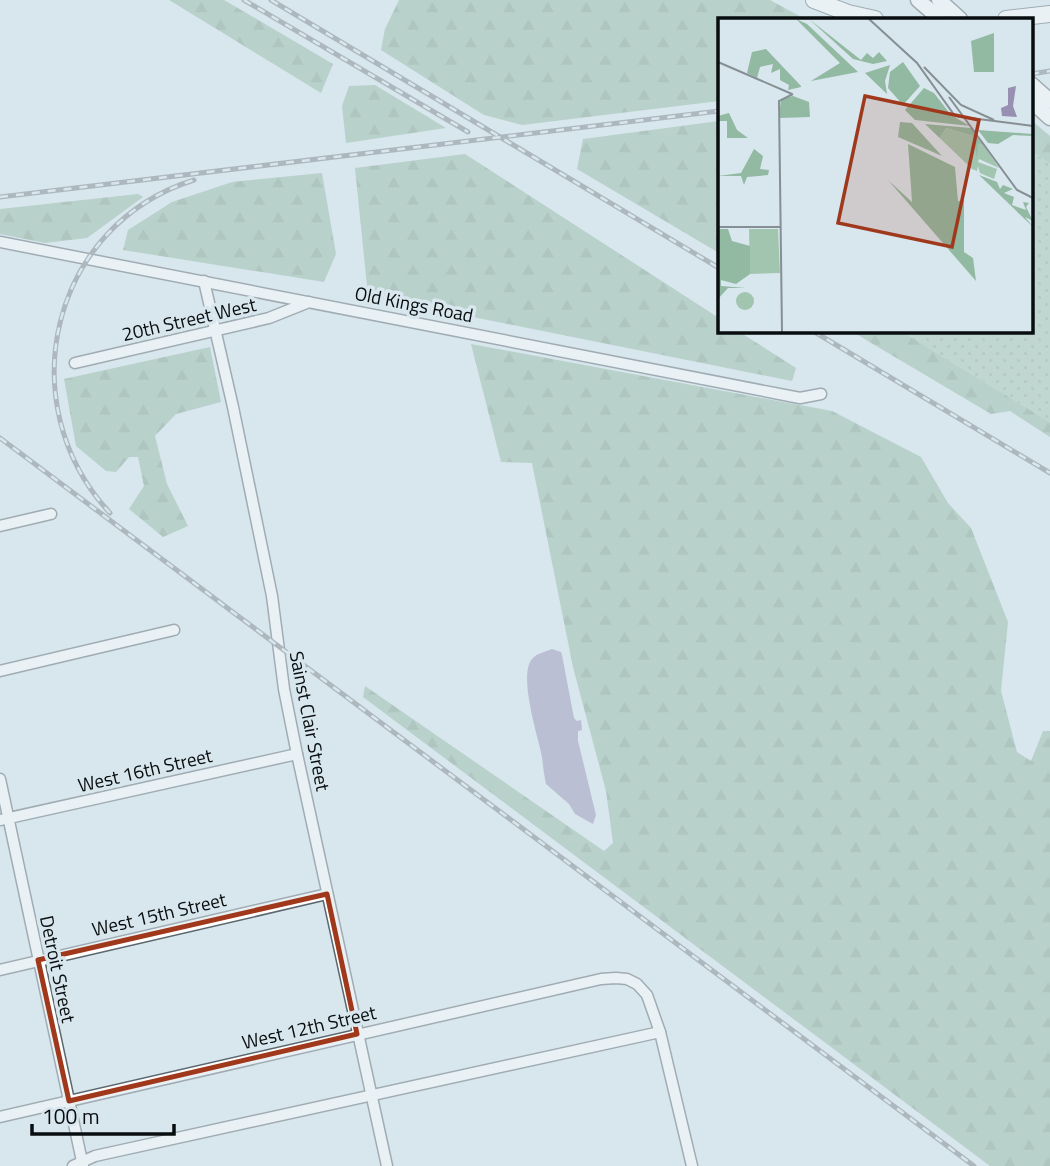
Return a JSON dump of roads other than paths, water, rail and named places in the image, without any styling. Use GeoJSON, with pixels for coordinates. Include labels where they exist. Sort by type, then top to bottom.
{"type":"FeatureCollection","features":[{"type":"Feature","properties":{"kind":"highway"},"geometry":{"type":"LineString","coordinates":[[814,0],[870,18]]}},
{"type":"Feature","properties":{"kind":"highway"},"geometry":{"type":"LineString","coordinates":[[1015,18],[1050,14]]}},
{"type":"Feature","properties":{"kind":"main road"},"geometry":{"type":"LineString","coordinates":[[918,0],[939,18]]}},
{"type":"Feature","properties":{"kind":"main road"},"geometry":{"type":"LineString","coordinates":[[939,0],[959,18]]}},
{"type":"Feature","properties":{"kind":"main road"},"geometry":{"type":"LineString","coordinates":[[1032,84],[1050,101]]}},
{"type":"Feature","properties":{"kind":"main road"},"geometry":{"type":"LineString","coordinates":[[1032,102],[1050,118]]}},
{"type":"Feature","properties":{"kind":"street","name":"Old Kings Road"},"geometry":{"type":"LineString","coordinates":[[0,242],[800,398],[821,394]]}},
{"type":"Feature","properties":{"kind":"street","name":"Sainst Clair Street"},"geometry":{"type":"LineString","coordinates":[[204,281],[272,596],[282,677],[297,754],[387,1166]]}},
{"type":"Feature","properties":{"kind":"street","name":"20th Street West"},"geometry":{"type":"LineString","coordinates":[[75,363],[270,317],[309,302]]}},
{"type":"Feature","properties":{"kind":"street"},"geometry":{"type":"LineString","coordinates":[[0,526],[51,514]]}},
{"type":"Feature","properties":{"kind":"street"},"geometry":{"type":"LineString","coordinates":[[0,670],[174,630]]}},
{"type":"Feature","properties":{"kind":"street","name":"West 16th Street"},"geometry":{"type":"LineString","coordinates":[[4,819],[297,754]]}},
{"type":"Feature","properties":{"kind":"street","name":"Detroit Street"},"geometry":{"type":"LineString","coordinates":[[0,779],[4,819],[69,1101],[79,1165]]}},
{"type":"Feature","properties":{"kind":"street","name":"West 15th Street"},"geometry":{"type":"LineString","coordinates":[[0,970],[327,894]]}},
{"type":"Feature","properties":{"kind":"street","name":"West 12th Street"},"geometry":{"type":"LineString","coordinates":[[0,1117],[606,978],[626,979],[637,984],[647,995],[660,1032]]}},
{"type":"Feature","properties":{"kind":"street"},"geometry":{"type":"LineString","coordinates":[[79,1165],[95,1156],[660,1032],[692,1166]]}},
{"type":"Feature","properties":{"kind":"railway"},"geometry":{"type":"LineString","coordinates":[[244,0],[468,132]]}},
{"type":"Feature","properties":{"kind":"railway"},"geometry":{"type":"LineString","coordinates":[[271,0],[718,267]]}},
{"type":"Feature","properties":{"kind":"railway"},"geometry":{"type":"LineString","coordinates":[[1032,74],[1050,71]]}},
{"type":"Feature","properties":{"kind":"railway"},"geometry":{"type":"LineString","coordinates":[[0,197],[718,111]]}},
{"type":"Feature","properties":{"kind":"railway"},"geometry":{"type":"LineString","coordinates":[[110,513],[79,469],[60,421],[54,372],[60,323],[78,276],[106,236],[145,203],[194,180]]}},
{"type":"Feature","properties":{"kind":"railway"},"geometry":{"type":"LineString","coordinates":[[815,332],[1050,473]]}},
{"type":"Feature","properties":{"kind":"railway"},"geometry":{"type":"LineString","coordinates":[[0,438],[974,1166]]}}]}
